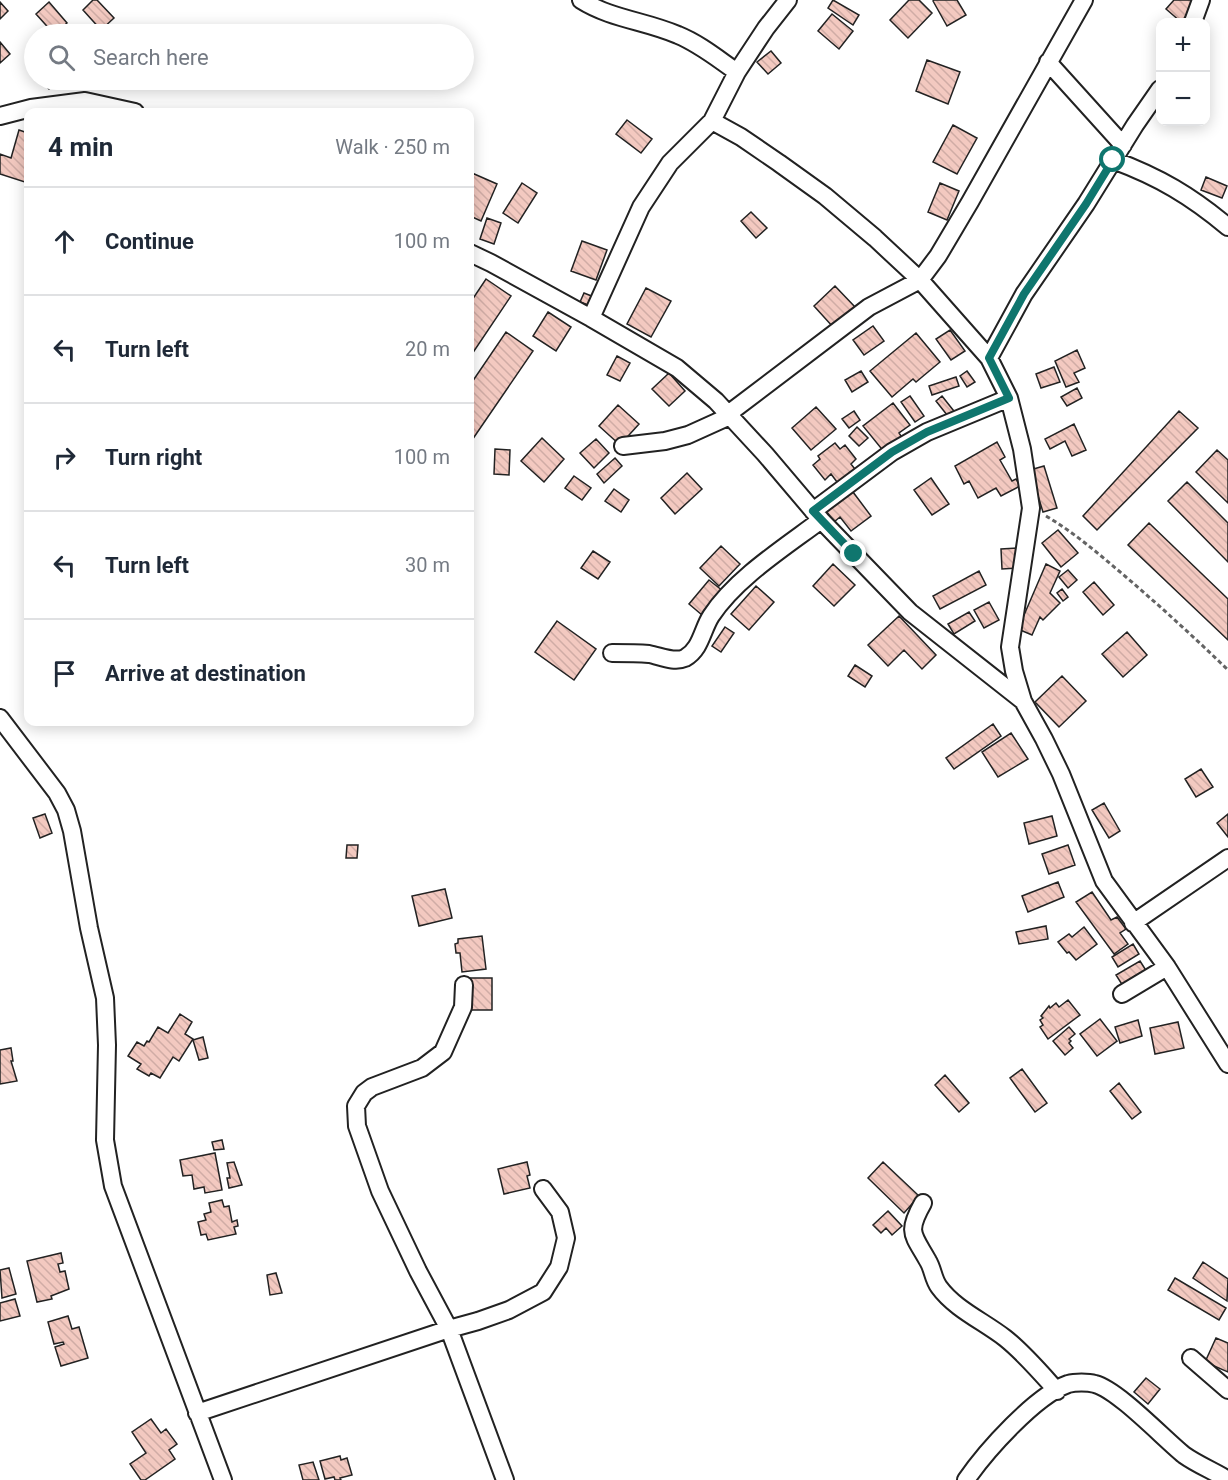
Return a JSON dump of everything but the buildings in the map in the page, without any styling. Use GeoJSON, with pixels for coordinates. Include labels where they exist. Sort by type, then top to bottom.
{"type":"FeatureCollection","features":[{"type":"Feature","properties":{"kind":"street"},"geometry":{"type":"LineString","coordinates":[[581,0],[595,9],[677,34],[699,45],[737,72]]}},
{"type":"Feature","properties":{"kind":"street"},"geometry":{"type":"LineString","coordinates":[[591,318],[641,207],[670,163],[712,121],[737,72],[788,0]]}},
{"type":"Feature","properties":{"kind":"street"},"geometry":{"type":"LineString","coordinates":[[623,446],[676,438],[729,415],[869,307],[920,280],[938,256],[1084,0]]}},
{"type":"Feature","properties":{"kind":"street"},"geometry":{"type":"LineString","coordinates":[[1194,18],[1201,0]]}},
{"type":"Feature","properties":{"kind":"street"},"geometry":{"type":"LineString","coordinates":[[1048,62],[1122,145]]}},
{"type":"Feature","properties":{"kind":"street"},"geometry":{"type":"LineString","coordinates":[[989,358],[1024,294],[1156,96]]}},
{"type":"Feature","properties":{"kind":"street"},"geometry":{"type":"LineString","coordinates":[[31,108],[85,101],[117,108]]}},
{"type":"Feature","properties":{"kind":"street"},"geometry":{"type":"LineString","coordinates":[[0,116],[24,110]]}},
{"type":"Feature","properties":{"kind":"street"},"geometry":{"type":"LineString","coordinates":[[712,121],[741,137],[825,196],[875,238],[920,280],[989,358],[1009,398],[1022,449],[1031,508],[1010,647],[1023,701],[1061,774],[1104,881],[1167,967],[1226,1057]]}},
{"type":"Feature","properties":{"kind":"street"},"geometry":{"type":"LineString","coordinates":[[1113,160],[1147,172],[1180,190],[1228,227]]}},
{"type":"Feature","properties":{"kind":"street"},"geometry":{"type":"LineString","coordinates":[[474,255],[591,318],[677,368],[716,401],[817,515],[910,612],[1023,701]]}},
{"type":"Feature","properties":{"kind":"street"},"geometry":{"type":"LineString","coordinates":[[612,653],[649,654],[683,659],[692,652],[700,641],[711,616],[734,589],[892,452],[927,432],[1009,398]]}},
{"type":"Feature","properties":{"kind":"street"},"geometry":{"type":"LineString","coordinates":[[0,718],[57,793],[69,820],[89,928],[105,998],[107,1045],[105,1140],[113,1186],[223,1480]]}},
{"type":"Feature","properties":{"kind":"street"},"geometry":{"type":"LineString","coordinates":[[1133,923],[1228,858]]}},
{"type":"Feature","properties":{"kind":"street"},"geometry":{"type":"LineString","coordinates":[[1122,994],[1167,967]]}},
{"type":"Feature","properties":{"kind":"street"},"geometry":{"type":"LineString","coordinates":[[464,985],[463,1007],[443,1052],[431,1063],[410,1075],[372,1087],[364,1093],[356,1106],[357,1126],[380,1191],[449,1329],[506,1480]]}},
{"type":"Feature","properties":{"kind":"street"},"geometry":{"type":"LineString","coordinates":[[197,1413],[478,1321],[509,1310],[543,1292],[559,1267],[566,1238],[560,1212],[543,1189]]}},
{"type":"Feature","properties":{"kind":"street"},"geometry":{"type":"LineString","coordinates":[[923,1203],[915,1216],[912,1231],[932,1268],[937,1284],[957,1306],[1023,1354],[1057,1391]]}},
{"type":"Feature","properties":{"kind":"street"},"geometry":{"type":"LineString","coordinates":[[1191,1358],[1228,1390]]}},
{"type":"Feature","properties":{"kind":"street"},"geometry":{"type":"LineString","coordinates":[[966,1480],[980,1460],[1029,1411],[1068,1384],[1096,1384],[1112,1393],[1186,1456],[1227,1480]]}},
{"type":"Feature","properties":{"kind":"path"},"geometry":{"type":"LineString","coordinates":[[1031,508],[1071,531],[1172,617],[1228,670]]}},
{"type":"Feature","properties":{"kind":"route"},"geometry":{"type":"LineString","coordinates":[[854,554],[813,511],[892,452],[927,432],[1009,398],[989,358],[1024,294],[1086,204],[1113,160]]}}]}
